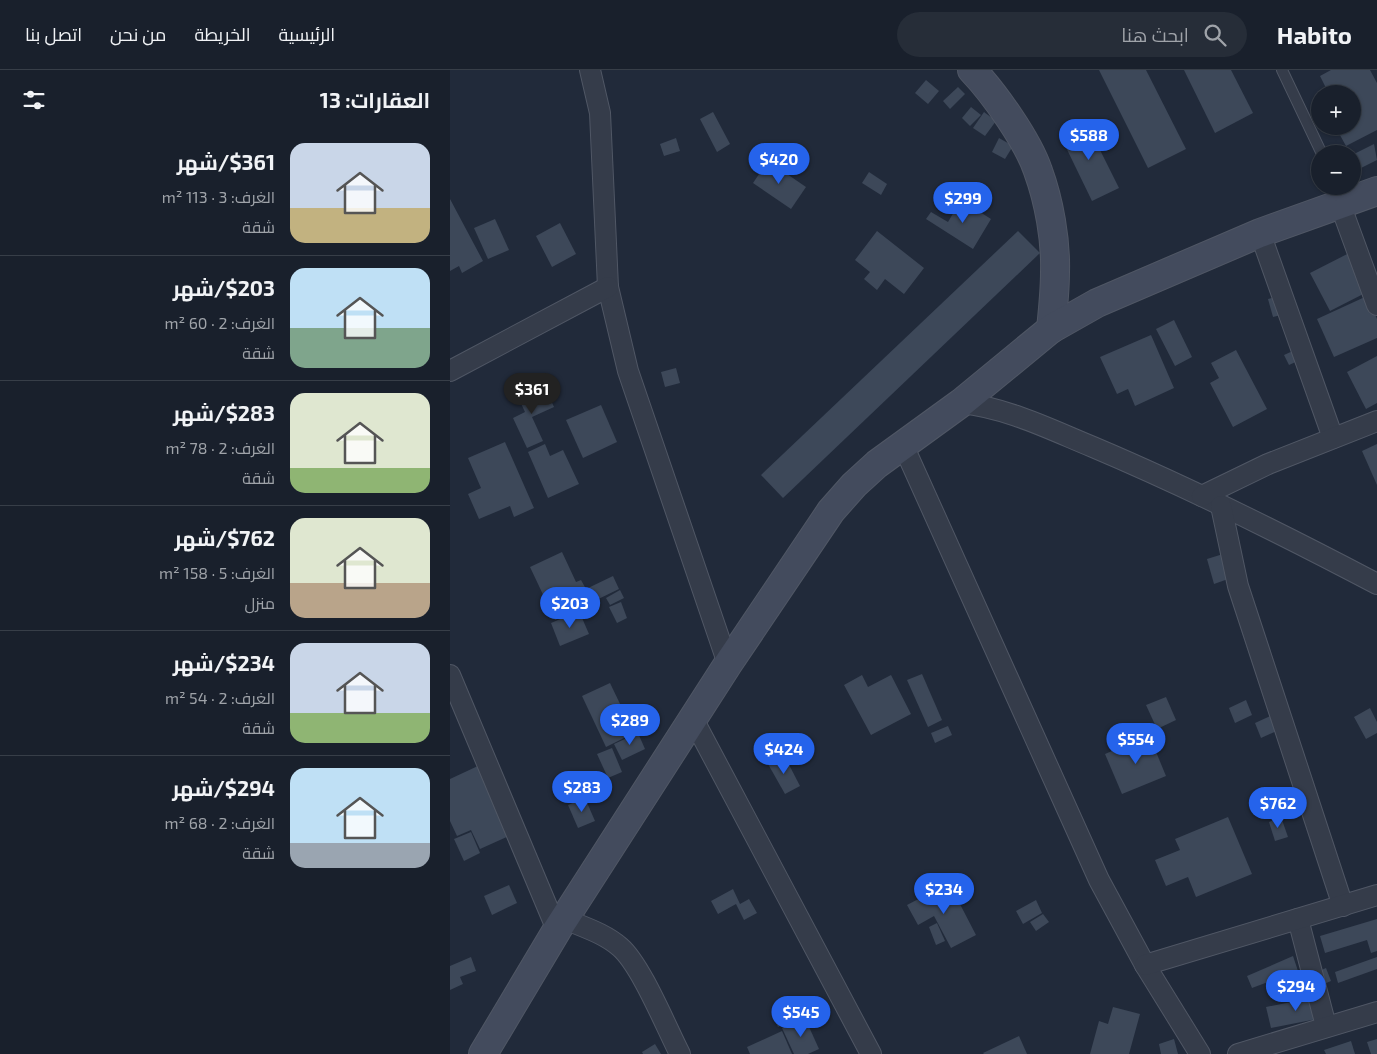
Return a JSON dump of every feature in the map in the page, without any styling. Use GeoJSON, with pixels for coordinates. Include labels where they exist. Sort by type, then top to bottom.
{"type":"FeatureCollection","features":[{"type":"Feature","properties":{"kind":"street"},"geometry":{"type":"LineString","coordinates":[[590,70],[600,113],[608,287],[628,371],[728,664]]}},
{"type":"Feature","properties":{"kind":"street"},"geometry":{"type":"LineString","coordinates":[[972,70],[988,87],[1015,128],[1038,170],[1051,225],[1055,270],[1051,329]]}},
{"type":"Feature","properties":{"kind":"street"},"geometry":{"type":"LineString","coordinates":[[1361,193],[1377,191]]}},
{"type":"Feature","properties":{"kind":"street"},"geometry":{"type":"LineString","coordinates":[[483,1054],[561,925],[692,719],[831,511],[854,484],[960,403],[1051,329],[1126,290],[1260,233],[1337,195],[1377,304]]}},
{"type":"Feature","properties":{"kind":"street"},"geometry":{"type":"LineString","coordinates":[[1260,233],[1333,438]]}},
{"type":"Feature","properties":{"kind":"street"},"geometry":{"type":"LineString","coordinates":[[450,371],[608,287]]}},
{"type":"Feature","properties":{"kind":"street"},"geometry":{"type":"LineString","coordinates":[[960,403],[986,406],[1008,412],[1202,496],[1293,539],[1377,584]]}},
{"type":"Feature","properties":{"kind":"street"},"geometry":{"type":"LineString","coordinates":[[1202,496],[1268,464],[1377,421]]}},
{"type":"Feature","properties":{"kind":"street"},"geometry":{"type":"LineString","coordinates":[[903,445],[1099,880],[1145,965],[1200,1054]]}},
{"type":"Feature","properties":{"kind":"street"},"geometry":{"type":"LineString","coordinates":[[1221,506],[1238,586],[1343,906]]}},
{"type":"Feature","properties":{"kind":"street"},"geometry":{"type":"LineString","coordinates":[[450,675],[561,925]]}},
{"type":"Feature","properties":{"kind":"street"},"geometry":{"type":"LineString","coordinates":[[692,719],[871,1054]]}},
{"type":"Feature","properties":{"kind":"street"},"geometry":{"type":"LineString","coordinates":[[1145,965],[1230,937],[1298,920],[1377,895]]}},
{"type":"Feature","properties":{"kind":"street"},"geometry":{"type":"LineString","coordinates":[[1298,920],[1326,1026]]}},
{"type":"Feature","properties":{"kind":"street"},"geometry":{"type":"LineString","coordinates":[[561,925],[600,934],[620,947],[637,969],[680,1054]]}},
{"type":"Feature","properties":{"kind":"street"},"geometry":{"type":"LineString","coordinates":[[1238,1054],[1377,1012]]}},
{"type":"Feature","properties":{"kind":"lane"},"geometry":{"type":"LineString","coordinates":[[1282,70],[1318,145]]}},
{"type":"Feature","properties":{"kind":"building"},"geometry":{"type":"Polygon","coordinates":[[[1099,70],[1146,70],[1186,149],[1148,168],[1099,70]]]}},
{"type":"Feature","properties":{"kind":"building"},"geometry":{"type":"Polygon","coordinates":[[[1184,70],[1231,70],[1253,113],[1215,133],[1184,70]]]}},
{"type":"Feature","properties":{"kind":"building"},"geometry":{"type":"Polygon","coordinates":[[[1331,70],[1370,70],[1377,83],[1377,130],[1345,145],[1340,135],[1361,135],[1361,85],[1324,85],[1320,76],[1331,70]]]}},
{"type":"Feature","properties":{"kind":"building"},"geometry":{"type":"Polygon","coordinates":[[[926,80],[939,91],[928,104],[915,93],[926,80]]]}},
{"type":"Feature","properties":{"kind":"building"},"geometry":{"type":"Polygon","coordinates":[[[958,87],[965,94],[950,109],[943,101],[958,87]]]}},
{"type":"Feature","properties":{"kind":"building"},"geometry":{"type":"Polygon","coordinates":[[[971,107],[981,115],[970,126],[962,118],[971,107]]]}},
{"type":"Feature","properties":{"kind":"building"},"geometry":{"type":"Polygon","coordinates":[[[713,112],[730,144],[717,152],[700,119],[713,112]]]}},
{"type":"Feature","properties":{"kind":"building"},"geometry":{"type":"Polygon","coordinates":[[[984,112],[996,121],[985,136],[973,128],[984,112]]]}},
{"type":"Feature","properties":{"kind":"building"},"geometry":{"type":"Polygon","coordinates":[[[1085,120],[1119,188],[1092,201],[1059,133],[1085,120]]]}},
{"type":"Feature","properties":{"kind":"building"},"geometry":{"type":"Polygon","coordinates":[[[676,138],[680,151],[664,156],[660,144],[676,138]]]}},
{"type":"Feature","properties":{"kind":"building"},"geometry":{"type":"Polygon","coordinates":[[[999,138],[1013,146],[1005,159],[992,152],[999,138]]]}},
{"type":"Feature","properties":{"kind":"building"},"geometry":{"type":"Polygon","coordinates":[[[1374,144],[1377,160],[1361,168],[1361,150],[1374,144]]]}},
{"type":"Feature","properties":{"kind":"building"},"geometry":{"type":"Polygon","coordinates":[[[768,161],[806,187],[791,209],[753,183],[768,161]]]}},
{"type":"Feature","properties":{"kind":"building"},"geometry":{"type":"Polygon","coordinates":[[[869,172],[887,184],[881,195],[862,183],[869,172]]]}},
{"type":"Feature","properties":{"kind":"building"},"geometry":{"type":"Polygon","coordinates":[[[450,199],[483,261],[462,273],[459,266],[450,271],[450,199]]]}},
{"type":"Feature","properties":{"kind":"building"},"geometry":{"type":"Polygon","coordinates":[[[961,200],[991,219],[973,249],[926,219],[931,212],[948,222],[961,200]]]}},
{"type":"Feature","properties":{"kind":"building"},"geometry":{"type":"Polygon","coordinates":[[[495,219],[509,250],[488,259],[474,228],[495,219]]]}},
{"type":"Feature","properties":{"kind":"building"},"geometry":{"type":"Polygon","coordinates":[[[560,223],[576,254],[552,267],[536,236],[560,223]]]}},
{"type":"Feature","properties":{"kind":"building"},"geometry":{"type":"Polygon","coordinates":[[[877,231],[924,268],[904,294],[885,279],[877,290],[864,279],[870,272],[855,260],[877,231]]]}},
{"type":"Feature","properties":{"kind":"building"},"geometry":{"type":"Polygon","coordinates":[[[1018,231],[1040,253],[783,498],[761,475],[1018,231]]]}},
{"type":"Feature","properties":{"kind":"building"},"geometry":{"type":"Polygon","coordinates":[[[1359,248],[1377,287],[1330,311],[1310,273],[1359,248]]]}},
{"type":"Feature","properties":{"kind":"building"},"geometry":{"type":"Polygon","coordinates":[[[1280,296],[1285,314],[1273,317],[1268,299],[1280,296]]]}},
{"type":"Feature","properties":{"kind":"building"},"geometry":{"type":"Polygon","coordinates":[[[1367,296],[1377,319],[1377,338],[1334,357],[1317,319],[1367,296]]]}},
{"type":"Feature","properties":{"kind":"building"},"geometry":{"type":"Polygon","coordinates":[[[1174,320],[1192,357],[1175,366],[1156,329],[1174,320]]]}},
{"type":"Feature","properties":{"kind":"building"},"geometry":{"type":"Polygon","coordinates":[[[1151,335],[1174,388],[1135,406],[1128,389],[1117,394],[1100,357],[1151,335]]]}},
{"type":"Feature","properties":{"kind":"building"},"geometry":{"type":"Polygon","coordinates":[[[1236,350],[1267,409],[1233,427],[1210,383],[1219,378],[1211,363],[1236,350]]]}},
{"type":"Feature","properties":{"kind":"building"},"geometry":{"type":"Polygon","coordinates":[[[1295,350],[1300,360],[1289,365],[1284,355],[1295,350]]]}},
{"type":"Feature","properties":{"kind":"building"},"geometry":{"type":"Polygon","coordinates":[[[1377,356],[1377,403],[1366,409],[1347,372],[1377,356]]]}},
{"type":"Feature","properties":{"kind":"building"},"geometry":{"type":"Polygon","coordinates":[[[676,368],[680,383],[665,387],[661,372],[676,368]]]}},
{"type":"Feature","properties":{"kind":"building"},"geometry":{"type":"Polygon","coordinates":[[[544,385],[554,407],[532,417],[543,441],[527,448],[513,418],[525,412],[518,397],[544,385]]]}},
{"type":"Feature","properties":{"kind":"building"},"geometry":{"type":"Polygon","coordinates":[[[601,405],[617,442],[583,458],[566,420],[601,405]]]}},
{"type":"Feature","properties":{"kind":"building"},"geometry":{"type":"Polygon","coordinates":[[[505,442],[534,508],[514,517],[510,506],[479,519],[468,494],[481,488],[468,458],[505,442]]]}},
{"type":"Feature","properties":{"kind":"building"},"geometry":{"type":"Polygon","coordinates":[[[545,444],[550,456],[563,450],[579,484],[548,498],[528,452],[545,444]]]}},
{"type":"Feature","properties":{"kind":"building"},"geometry":{"type":"Polygon","coordinates":[[[1377,444],[1377,485],[1362,451],[1377,444]]]}},
{"type":"Feature","properties":{"kind":"building"},"geometry":{"type":"Polygon","coordinates":[[[562,552],[576,582],[581,580],[586,589],[613,576],[619,589],[555,620],[530,567],[562,552]]]}},
{"type":"Feature","properties":{"kind":"building"},"geometry":{"type":"Polygon","coordinates":[[[1223,554],[1231,578],[1214,584],[1207,559],[1223,554]]]}},
{"type":"Feature","properties":{"kind":"building"},"geometry":{"type":"Polygon","coordinates":[[[620,590],[624,598],[610,605],[606,598],[620,590]]]}},
{"type":"Feature","properties":{"kind":"building"},"geometry":{"type":"Polygon","coordinates":[[[621,602],[627,618],[617,623],[609,607],[621,602]]]}},
{"type":"Feature","properties":{"kind":"building"},"geometry":{"type":"Polygon","coordinates":[[[579,611],[589,634],[560,646],[551,623],[579,611]]]}},
{"type":"Feature","properties":{"kind":"building"},"geometry":{"type":"Polygon","coordinates":[[[922,674],[942,720],[928,727],[907,680],[922,674]]]}},
{"type":"Feature","properties":{"kind":"building"},"geometry":{"type":"Polygon","coordinates":[[[862,675],[868,687],[891,675],[911,714],[871,735],[844,685],[862,675]]]}},
{"type":"Feature","properties":{"kind":"building"},"geometry":{"type":"Polygon","coordinates":[[[610,683],[634,733],[606,747],[582,696],[610,683]]]}},
{"type":"Feature","properties":{"kind":"building"},"geometry":{"type":"Polygon","coordinates":[[[1166,697],[1176,720],[1157,729],[1146,705],[1166,697]]]}},
{"type":"Feature","properties":{"kind":"building"},"geometry":{"type":"Polygon","coordinates":[[[1246,700],[1252,715],[1235,723],[1229,708],[1246,700]]]}},
{"type":"Feature","properties":{"kind":"building"},"geometry":{"type":"Polygon","coordinates":[[[1370,708],[1377,722],[1377,733],[1366,739],[1354,717],[1370,708]]]}},
{"type":"Feature","properties":{"kind":"building"},"geometry":{"type":"Polygon","coordinates":[[[1277,713],[1283,728],[1261,738],[1255,723],[1277,713]]]}},
{"type":"Feature","properties":{"kind":"building"},"geometry":{"type":"Polygon","coordinates":[[[948,726],[952,735],[935,743],[931,733],[948,726]]]}},
{"type":"Feature","properties":{"kind":"building"},"geometry":{"type":"Polygon","coordinates":[[[638,733],[645,749],[622,760],[614,744],[638,733]]]}},
{"type":"Feature","properties":{"kind":"building"},"geometry":{"type":"Polygon","coordinates":[[[1149,735],[1166,776],[1122,794],[1105,754],[1149,735]]]}},
{"type":"Feature","properties":{"kind":"building"},"geometry":{"type":"Polygon","coordinates":[[[612,748],[622,772],[608,778],[597,754],[612,748]]]}},
{"type":"Feature","properties":{"kind":"building"},"geometry":{"type":"Polygon","coordinates":[[[784,755],[800,786],[785,794],[768,764],[784,755]]]}},
{"type":"Feature","properties":{"kind":"building"},"geometry":{"type":"Polygon","coordinates":[[[480,765],[511,835],[480,849],[471,830],[457,836],[450,821],[450,779],[480,765]]]}},
{"type":"Feature","properties":{"kind":"building"},"geometry":{"type":"Polygon","coordinates":[[[585,798],[595,821],[578,828],[568,805],[585,798]]]}},
{"type":"Feature","properties":{"kind":"building"},"geometry":{"type":"Polygon","coordinates":[[[1228,817],[1252,874],[1196,897],[1188,877],[1166,886],[1155,860],[1180,850],[1175,839],[1228,817]]]}},
{"type":"Feature","properties":{"kind":"building"},"geometry":{"type":"Polygon","coordinates":[[[1281,817],[1288,837],[1275,841],[1269,822],[1281,817]]]}},
{"type":"Feature","properties":{"kind":"building"},"geometry":{"type":"Polygon","coordinates":[[[471,832],[480,853],[464,861],[454,839],[471,832]]]}},
{"type":"Feature","properties":{"kind":"building"},"geometry":{"type":"Polygon","coordinates":[[[949,883],[976,935],[951,948],[934,916],[918,925],[907,905],[949,883]]]}},
{"type":"Feature","properties":{"kind":"building"},"geometry":{"type":"Polygon","coordinates":[[[509,885],[517,903],[492,915],[484,896],[509,885]]]}},
{"type":"Feature","properties":{"kind":"building"},"geometry":{"type":"Polygon","coordinates":[[[733,889],[740,904],[749,899],[757,913],[744,920],[736,904],[718,914],[711,901],[733,889]]]}},
{"type":"Feature","properties":{"kind":"building"},"geometry":{"type":"Polygon","coordinates":[[[1036,900],[1042,913],[1023,924],[1016,911],[1036,900]]]}},
{"type":"Feature","properties":{"kind":"building"},"geometry":{"type":"Polygon","coordinates":[[[1043,914],[1049,922],[1036,931],[1030,922],[1043,914]]]}},
{"type":"Feature","properties":{"kind":"building"},"geometry":{"type":"Polygon","coordinates":[[[1377,919],[1377,951],[1371,953],[1367,940],[1325,953],[1320,936],[1377,919]]]}},
{"type":"Feature","properties":{"kind":"building"},"geometry":{"type":"Polygon","coordinates":[[[937,923],[945,941],[936,945],[929,927],[937,923]]]}},
{"type":"Feature","properties":{"kind":"building"},"geometry":{"type":"Polygon","coordinates":[[[1293,956],[1298,971],[1252,988],[1247,976],[1293,956]]]}},
{"type":"Feature","properties":{"kind":"building"},"geometry":{"type":"Polygon","coordinates":[[[471,957],[476,971],[460,977],[463,984],[450,990],[450,966],[471,957]]]}},
{"type":"Feature","properties":{"kind":"building"},"geometry":{"type":"Polygon","coordinates":[[[1377,957],[1377,969],[1338,983],[1335,972],[1377,957]]]}},
{"type":"Feature","properties":{"kind":"building"},"geometry":{"type":"Polygon","coordinates":[[[1326,968],[1331,981],[1315,988],[1310,975],[1326,968]]]}},
{"type":"Feature","properties":{"kind":"building"},"geometry":{"type":"Polygon","coordinates":[[[1322,996],[1327,1017],[1271,1028],[1266,1007],[1322,996]]]}},
{"type":"Feature","properties":{"kind":"building"},"geometry":{"type":"Polygon","coordinates":[[[1113,1007],[1140,1014],[1129,1054],[1090,1054],[1099,1021],[1108,1024],[1113,1007]]]}},
{"type":"Feature","properties":{"kind":"building"},"geometry":{"type":"Polygon","coordinates":[[[783,1008],[789,1022],[778,1027],[772,1013],[783,1008]]]}},
{"type":"Feature","properties":{"kind":"building"},"geometry":{"type":"Polygon","coordinates":[[[805,1018],[819,1049],[808,1054],[794,1054],[782,1028],[805,1018]]]}},
{"type":"Feature","properties":{"kind":"building"},"geometry":{"type":"Polygon","coordinates":[[[782,1031],[792,1054],[750,1054],[747,1047],[782,1031]]]}},
{"type":"Feature","properties":{"kind":"building"},"geometry":{"type":"Polygon","coordinates":[[[1019,1036],[1027,1054],[983,1053],[1019,1036]]]}},
{"type":"Feature","properties":{"kind":"building"},"geometry":{"type":"Polygon","coordinates":[[[1174,1039],[1178,1054],[1161,1054],[1159,1044],[1174,1039]]]}},
{"type":"Feature","properties":{"kind":"building"},"geometry":{"type":"Polygon","coordinates":[[[1377,1039],[1377,1054],[1371,1054],[1367,1042],[1377,1039]]]}},
{"type":"Feature","properties":{"kind":"building"},"geometry":{"type":"Polygon","coordinates":[[[1351,1041],[1355,1054],[1326,1054],[1324,1050],[1351,1041]]]}},
{"type":"Feature","properties":{"kind":"building"},"geometry":{"type":"Polygon","coordinates":[[[655,1044],[661,1054],[643,1054],[642,1052],[655,1044]]]}}]}
